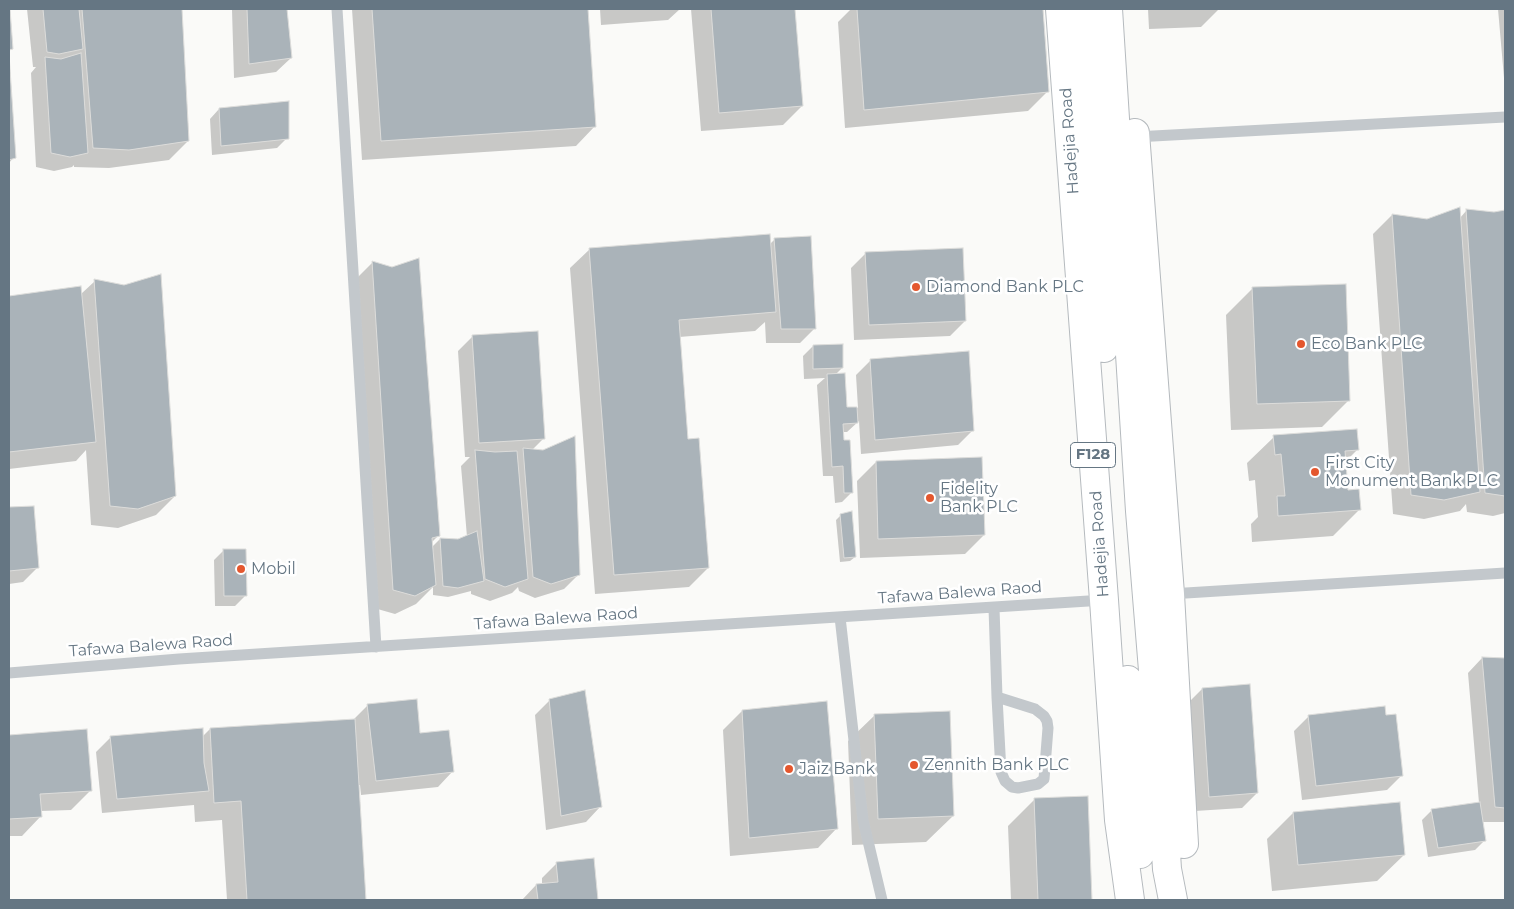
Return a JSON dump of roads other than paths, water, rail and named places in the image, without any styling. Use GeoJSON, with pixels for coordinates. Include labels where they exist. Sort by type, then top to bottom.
{"type":"FeatureCollection","features":[{"type":"Feature","properties":{"kind":"main road","name":"Hadejia Road"},"geometry":{"type":"LineString","coordinates":[[1060,9],[1119,820],[1130,900]]}},
{"type":"Feature","properties":{"kind":"main road"},"geometry":{"type":"LineString","coordinates":[[1083,9],[1114,512],[1135,758],[1141,900]]}},
{"type":"Feature","properties":{"kind":"main road"},"geometry":{"type":"LineString","coordinates":[[1108,9],[1140,511],[1160,756],[1167,869],[1173,900]]}},
{"type":"Feature","properties":{"kind":"main road"},"geometry":{"type":"LineString","coordinates":[[1127,9],[1170,594],[1183,805],[1185,900]]}},
{"type":"Feature","properties":{"kind":"lane"},"geometry":{"type":"LineString","coordinates":[[338,9],[376,647]]}},
{"type":"Feature","properties":{"kind":"lane"},"geometry":{"type":"LineString","coordinates":[[1135,137],[1505,117]]}},
{"type":"Feature","properties":{"kind":"lane"},"geometry":{"type":"LineString","coordinates":[[1170,594],[1505,572]]}},
{"type":"Feature","properties":{"kind":"lane","name":"Tafawa Balewa Raod"},"geometry":{"type":"LineString","coordinates":[[9,673],[179,659],[1104,600]]}},
{"type":"Feature","properties":{"kind":"lane"},"geometry":{"type":"LineString","coordinates":[[994,608],[997,698],[1000,772],[1005,781],[1012,787],[1018,788],[1038,784],[1044,779],[1047,721],[1035,709],[997,698]]}},
{"type":"Feature","properties":{"kind":"lane"},"geometry":{"type":"LineString","coordinates":[[840,617],[863,820],[882,900]]}},
{"type":"Feature","properties":{"kind":"place","name":"Diamond Bank PLC"},"geometry":{"type":"Point","coordinates":[916,287]}},
{"type":"Feature","properties":{"kind":"place","name":"Eco Bank PLC"},"geometry":{"type":"Point","coordinates":[1301,344]}},
{"type":"Feature","properties":{"kind":"place","name":"First City Monument Bank PLC"},"geometry":{"type":"Point","coordinates":[1315,472]}},
{"type":"Feature","properties":{"kind":"place","name":"Fidelity Bank PLC"},"geometry":{"type":"Point","coordinates":[930,498]}},
{"type":"Feature","properties":{"kind":"place","name":"Mobil"},"geometry":{"type":"Point","coordinates":[241,569]}},
{"type":"Feature","properties":{"kind":"place","name":"Zennith Bank PLC"},"geometry":{"type":"Point","coordinates":[914,765]}},
{"type":"Feature","properties":{"kind":"place","name":"Jaiz Bank"},"geometry":{"type":"Point","coordinates":[789,769]}}]}
